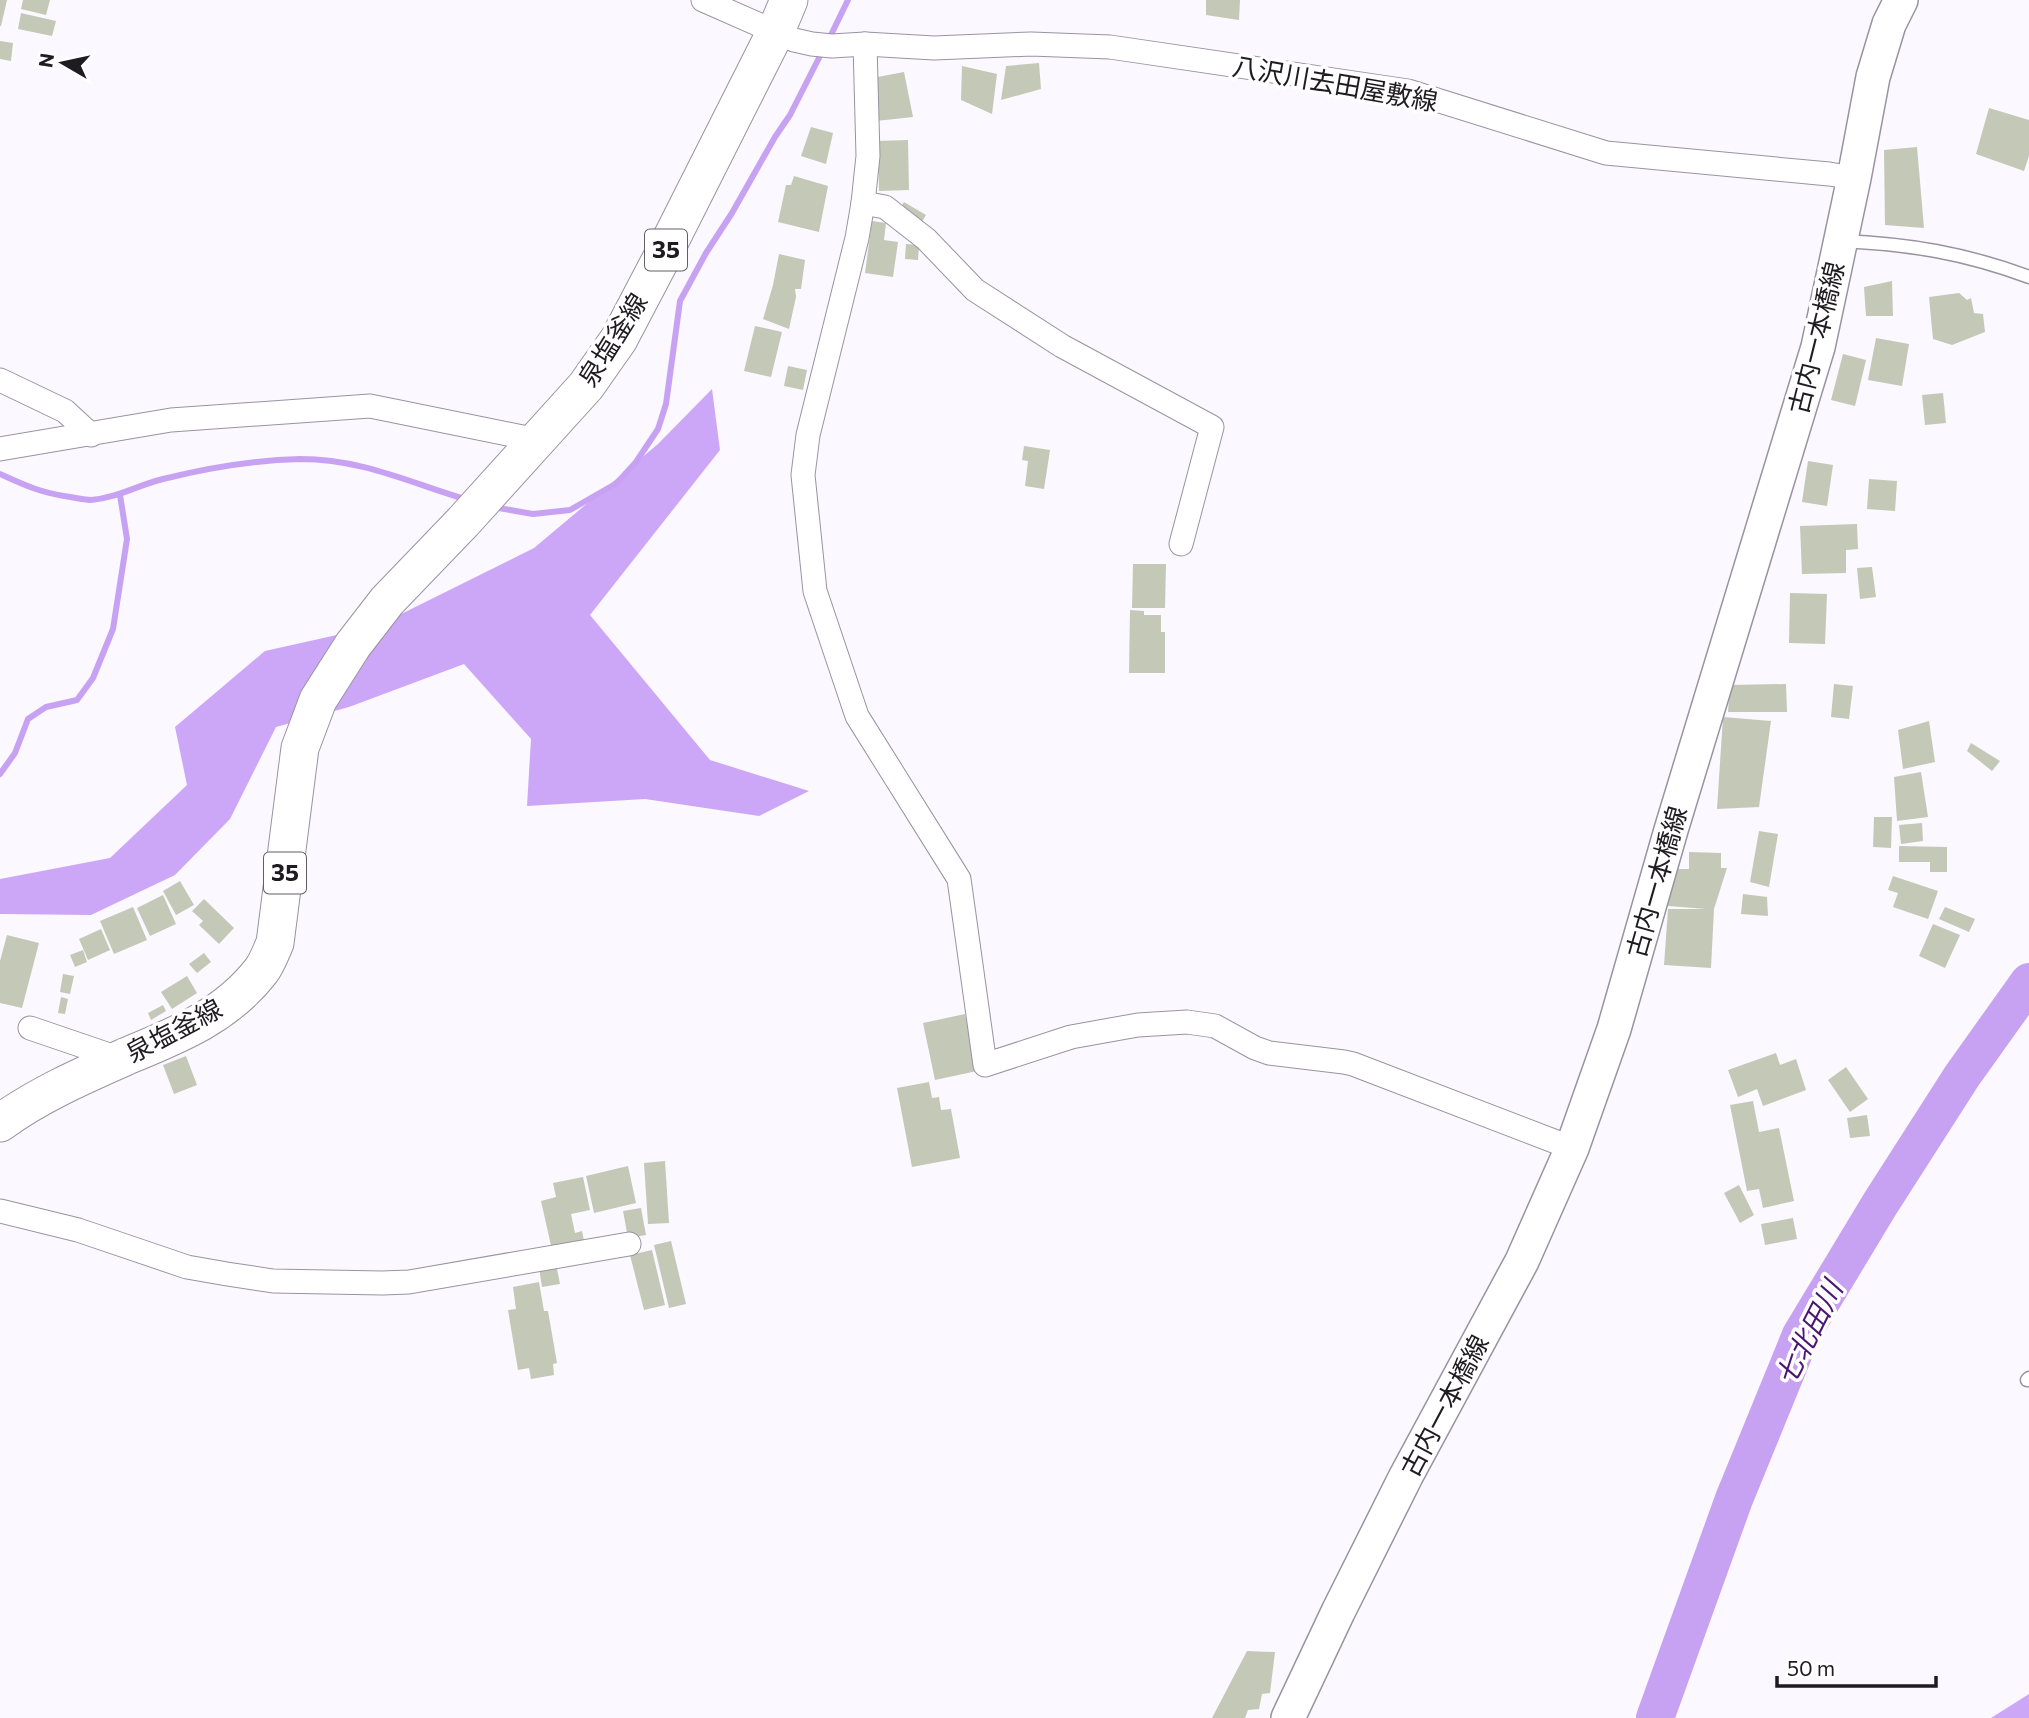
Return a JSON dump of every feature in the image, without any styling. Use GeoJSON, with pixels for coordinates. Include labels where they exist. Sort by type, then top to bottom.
{"type":"FeatureCollection","features":[{"type":"Feature","properties":{"kind":"main road","name":"泉塩釜線"},"geometry":{"type":"LineString","coordinates":[[0,1123],[19,1109],[84,1076],[215,1015],[263,969],[275,943],[300,748],[318,700],[353,645],[387,601],[463,522],[586,386],[619,339],[786,24]]}},
{"type":"Feature","properties":{"kind":"street","name":"八沢川去田屋敷線"},"geometry":{"type":"LineString","coordinates":[[704,0],[786,24],[812,44],[934,48],[1031,44],[1110,47],[1408,91],[1606,153],[1854,178]]}},
{"type":"Feature","properties":{"kind":"street","name":"古内一本橋線"},"geometry":{"type":"LineString","coordinates":[[1288,1718],[1400,1489],[1522,1261],[1572,1148],[1614,1029],[1671,830],[1818,347],[1873,77],[1889,24],[1902,0]]}},
{"type":"Feature","properties":{"kind":"street"},"geometry":{"type":"LineString","coordinates":[[858,45],[869,156],[863,203],[857,238],[808,435],[803,475],[815,591],[857,716],[958,879],[985,1065],[1071,1037],[1138,1025],[1187,1022],[1214,1026],[1269,1053],[1353,1064],[1572,1148]]}},
{"type":"Feature","properties":{"kind":"street"},"geometry":{"type":"LineString","coordinates":[[863,203],[885,207],[926,239],[975,289],[1062,346],[1212,426],[1181,544]]}},
{"type":"Feature","properties":{"kind":"street"},"geometry":{"type":"LineString","coordinates":[[0,380],[65,411],[91,435]]}},
{"type":"Feature","properties":{"kind":"street"},"geometry":{"type":"LineString","coordinates":[[0,449],[171,420],[370,406],[537,440]]}},
{"type":"Feature","properties":{"kind":"street"},"geometry":{"type":"LineString","coordinates":[[30,1028],[121,1059]]}},
{"type":"Feature","properties":{"kind":"street"},"geometry":{"type":"LineString","coordinates":[[0,1211],[78,1230],[187,1267],[273,1281],[409,1282],[629,1244]]}},
{"type":"Feature","properties":{"kind":"lane"},"geometry":{"type":"LineString","coordinates":[[1841,241],[1893,243],[1945,251],[1998,265],[2029,277]]}},
{"type":"Feature","properties":{"kind":"shaded area"},"geometry":{"type":"Polygon","coordinates":[[[712,389],[720,450],[590,615],[710,760],[809,791],[759,816],[645,799],[527,806],[531,739],[464,664],[349,707],[276,727],[230,819],[175,875],[91,915],[0,914],[0,879],[110,858],[187,785],[175,727],[265,651],[377,626],[534,548],[658,444],[712,389]]]}},
{"type":"Feature","properties":{"kind":"shaded area"},"geometry":{"type":"Polygon","coordinates":[[[2029,1694],[2029,1718],[1991,1718],[2029,1694]]]}},
{"type":"Feature","properties":{"kind":"building"},"geometry":{"type":"Polygon","coordinates":[[[0,0],[7,0],[1,26],[0,26],[0,0]]]}},
{"type":"Feature","properties":{"kind":"building"},"geometry":{"type":"Polygon","coordinates":[[[23,0],[50,0],[46,15],[21,9],[23,0]]]}},
{"type":"Feature","properties":{"kind":"building"},"geometry":{"type":"Polygon","coordinates":[[[1206,0],[1240,0],[1239,20],[1206,15],[1206,0]]]}},
{"type":"Feature","properties":{"kind":"building"},"geometry":{"type":"Polygon","coordinates":[[[21,13],[56,21],[52,36],[18,29],[21,13]]]}},
{"type":"Feature","properties":{"kind":"building"},"geometry":{"type":"Polygon","coordinates":[[[0,41],[13,43],[11,61],[0,59],[0,41]]]}},
{"type":"Feature","properties":{"kind":"building"},"geometry":{"type":"Polygon","coordinates":[[[1039,63],[1041,89],[1001,100],[1006,66],[1039,63]]]}},
{"type":"Feature","properties":{"kind":"building"},"geometry":{"type":"Polygon","coordinates":[[[962,66],[997,74],[992,114],[961,100],[962,66]]]}},
{"type":"Feature","properties":{"kind":"building"},"geometry":{"type":"Polygon","coordinates":[[[904,72],[913,117],[876,121],[872,78],[904,72]]]}},
{"type":"Feature","properties":{"kind":"building"},"geometry":{"type":"Polygon","coordinates":[[[1989,108],[2029,120],[2029,156],[2024,171],[1976,154],[1989,108]]]}},
{"type":"Feature","properties":{"kind":"building"},"geometry":{"type":"Polygon","coordinates":[[[811,127],[833,133],[826,164],[801,156],[811,127]]]}},
{"type":"Feature","properties":{"kind":"building"},"geometry":{"type":"Polygon","coordinates":[[[908,140],[909,190],[879,191],[878,141],[908,140]]]}},
{"type":"Feature","properties":{"kind":"building"},"geometry":{"type":"Polygon","coordinates":[[[1917,147],[1924,228],[1885,225],[1884,150],[1917,147]]]}},
{"type":"Feature","properties":{"kind":"building"},"geometry":{"type":"Polygon","coordinates":[[[794,176],[828,186],[819,232],[778,222],[786,185],[791,185],[794,176]]]}},
{"type":"Feature","properties":{"kind":"building"},"geometry":{"type":"Polygon","coordinates":[[[904,202],[926,215],[920,225],[898,211],[904,202]]]}},
{"type":"Feature","properties":{"kind":"building"},"geometry":{"type":"Polygon","coordinates":[[[872,221],[886,223],[884,240],[898,242],[893,277],[865,273],[872,221]]]}},
{"type":"Feature","properties":{"kind":"building"},"geometry":{"type":"Polygon","coordinates":[[[906,244],[919,245],[918,260],[905,259],[906,244]]]}},
{"type":"Feature","properties":{"kind":"building"},"geometry":{"type":"Polygon","coordinates":[[[779,254],[805,260],[801,289],[795,289],[796,297],[789,329],[763,319],[779,254]]]}},
{"type":"Feature","properties":{"kind":"building"},"geometry":{"type":"Polygon","coordinates":[[[1892,281],[1893,316],[1866,316],[1864,287],[1892,281]]]}},
{"type":"Feature","properties":{"kind":"building"},"geometry":{"type":"Polygon","coordinates":[[[1959,293],[1967,300],[1971,298],[1974,313],[1983,314],[1985,332],[1952,345],[1933,339],[1929,297],[1959,293]]]}},
{"type":"Feature","properties":{"kind":"building"},"geometry":{"type":"Polygon","coordinates":[[[755,326],[782,332],[771,377],[744,371],[755,326]]]}},
{"type":"Feature","properties":{"kind":"building"},"geometry":{"type":"Polygon","coordinates":[[[1876,338],[1909,344],[1902,386],[1868,380],[1876,338]]]}},
{"type":"Feature","properties":{"kind":"building"},"geometry":{"type":"Polygon","coordinates":[[[1843,354],[1866,360],[1855,406],[1831,400],[1843,354]]]}},
{"type":"Feature","properties":{"kind":"building"},"geometry":{"type":"Polygon","coordinates":[[[788,366],[807,370],[803,390],[784,386],[788,366]]]}},
{"type":"Feature","properties":{"kind":"building"},"geometry":{"type":"Polygon","coordinates":[[[1943,393],[1946,423],[1925,425],[1922,395],[1943,393]]]}},
{"type":"Feature","properties":{"kind":"building"},"geometry":{"type":"Polygon","coordinates":[[[1024,446],[1050,450],[1044,489],[1025,486],[1028,461],[1022,460],[1024,446]]]}},
{"type":"Feature","properties":{"kind":"building"},"geometry":{"type":"Polygon","coordinates":[[[1808,461],[1833,465],[1827,506],[1802,502],[1808,461]]]}},
{"type":"Feature","properties":{"kind":"building"},"geometry":{"type":"Polygon","coordinates":[[[1869,479],[1897,481],[1895,511],[1867,509],[1869,479]]]}},
{"type":"Feature","properties":{"kind":"building"},"geometry":{"type":"Polygon","coordinates":[[[1857,524],[1858,549],[1846,550],[1846,573],[1802,574],[1800,526],[1857,524]]]}},
{"type":"Feature","properties":{"kind":"building"},"geometry":{"type":"Polygon","coordinates":[[[1133,564],[1166,564],[1165,608],[1132,608],[1133,564]]]}},
{"type":"Feature","properties":{"kind":"building"},"geometry":{"type":"Polygon","coordinates":[[[1872,567],[1876,597],[1860,599],[1857,568],[1872,567]]]}},
{"type":"Feature","properties":{"kind":"building"},"geometry":{"type":"Polygon","coordinates":[[[1790,593],[1827,594],[1825,644],[1789,643],[1790,593]]]}},
{"type":"Feature","properties":{"kind":"building"},"geometry":{"type":"Polygon","coordinates":[[[1130,610],[1144,611],[1144,615],[1161,615],[1161,632],[1165,632],[1165,673],[1129,673],[1130,610]]]}},
{"type":"Feature","properties":{"kind":"building"},"geometry":{"type":"Polygon","coordinates":[[[1786,684],[1787,712],[1728,712],[1730,685],[1786,684]]]}},
{"type":"Feature","properties":{"kind":"building"},"geometry":{"type":"Polygon","coordinates":[[[1834,684],[1853,686],[1849,719],[1831,717],[1834,684]]]}},
{"type":"Feature","properties":{"kind":"building"},"geometry":{"type":"Polygon","coordinates":[[[1723,717],[1771,721],[1759,807],[1717,809],[1723,717]]]}},
{"type":"Feature","properties":{"kind":"building"},"geometry":{"type":"Polygon","coordinates":[[[1929,721],[1935,762],[1903,769],[1898,730],[1929,721]]]}},
{"type":"Feature","properties":{"kind":"building"},"geometry":{"type":"Polygon","coordinates":[[[1971,743],[2000,761],[1992,771],[1967,751],[1971,743]]]}},
{"type":"Feature","properties":{"kind":"building"},"geometry":{"type":"Polygon","coordinates":[[[1921,772],[1928,817],[1897,821],[1894,777],[1921,772]]]}},
{"type":"Feature","properties":{"kind":"building"},"geometry":{"type":"Polygon","coordinates":[[[1874,817],[1892,817],[1891,848],[1873,847],[1874,817]]]}},
{"type":"Feature","properties":{"kind":"building"},"geometry":{"type":"Polygon","coordinates":[[[1922,823],[1923,841],[1901,844],[1899,825],[1922,823]]]}},
{"type":"Feature","properties":{"kind":"building"},"geometry":{"type":"Polygon","coordinates":[[[1759,831],[1778,834],[1769,887],[1750,882],[1759,831]]]}},
{"type":"Feature","properties":{"kind":"building"},"geometry":{"type":"Polygon","coordinates":[[[1899,846],[1947,847],[1947,872],[1930,872],[1930,862],[1899,862],[1899,846]]]}},
{"type":"Feature","properties":{"kind":"building"},"geometry":{"type":"Polygon","coordinates":[[[1689,852],[1721,853],[1721,868],[1727,868],[1714,909],[1711,968],[1664,965],[1668,909],[1706,909],[1668,906],[1673,869],[1689,869],[1689,852]]]}},
{"type":"Feature","properties":{"kind":"building"},"geometry":{"type":"Polygon","coordinates":[[[1893,876],[1938,891],[1928,919],[1893,907],[1898,893],[1888,890],[1893,876]]]}},
{"type":"Feature","properties":{"kind":"building"},"geometry":{"type":"Polygon","coordinates":[[[180,881],[194,905],[176,915],[163,891],[180,881]]]}},
{"type":"Feature","properties":{"kind":"building"},"geometry":{"type":"Polygon","coordinates":[[[1743,894],[1767,897],[1768,916],[1741,914],[1743,894]]]}},
{"type":"Feature","properties":{"kind":"building"},"geometry":{"type":"Polygon","coordinates":[[[163,895],[176,924],[150,936],[137,908],[163,895]]]}},
{"type":"Feature","properties":{"kind":"building"},"geometry":{"type":"Polygon","coordinates":[[[204,899],[234,928],[219,944],[199,925],[203,921],[192,911],[204,899]]]}},
{"type":"Feature","properties":{"kind":"building"},"geometry":{"type":"Polygon","coordinates":[[[133,907],[147,940],[114,954],[100,921],[133,907]]]}},
{"type":"Feature","properties":{"kind":"building"},"geometry":{"type":"Polygon","coordinates":[[[1945,907],[1975,919],[1969,932],[1939,919],[1945,907]]]}},
{"type":"Feature","properties":{"kind":"building"},"geometry":{"type":"Polygon","coordinates":[[[1933,924],[1960,935],[1945,968],[1919,956],[1933,924]]]}},
{"type":"Feature","properties":{"kind":"building"},"geometry":{"type":"Polygon","coordinates":[[[101,929],[110,950],[88,960],[79,939],[101,929]]]}},
{"type":"Feature","properties":{"kind":"building"},"geometry":{"type":"Polygon","coordinates":[[[7,935],[39,943],[22,1008],[0,1003],[0,961],[7,935]]]}},
{"type":"Feature","properties":{"kind":"building"},"geometry":{"type":"Polygon","coordinates":[[[83,950],[87,962],[75,967],[70,955],[83,950]]]}},
{"type":"Feature","properties":{"kind":"building"},"geometry":{"type":"Polygon","coordinates":[[[204,953],[211,962],[197,973],[189,964],[204,953]]]}},
{"type":"Feature","properties":{"kind":"building"},"geometry":{"type":"Polygon","coordinates":[[[63,974],[74,976],[70,994],[60,992],[63,974]]]}},
{"type":"Feature","properties":{"kind":"building"},"geometry":{"type":"Polygon","coordinates":[[[187,976],[197,993],[172,1009],[161,992],[187,976]]]}},
{"type":"Feature","properties":{"kind":"building"},"geometry":{"type":"Polygon","coordinates":[[[61,997],[68,999],[65,1014],[58,1013],[61,997]]]}},
{"type":"Feature","properties":{"kind":"building"},"geometry":{"type":"Polygon","coordinates":[[[163,1005],[166,1011],[151,1020],[148,1013],[163,1005]]]}},
{"type":"Feature","properties":{"kind":"building"},"geometry":{"type":"Polygon","coordinates":[[[965,1014],[977,1071],[935,1080],[923,1023],[965,1014]]]}},
{"type":"Feature","properties":{"kind":"building"},"geometry":{"type":"Polygon","coordinates":[[[1776,1053],[1780,1065],[1796,1059],[1806,1090],[1763,1106],[1757,1089],[1738,1097],[1728,1070],[1776,1053]]]}},
{"type":"Feature","properties":{"kind":"building"},"geometry":{"type":"Polygon","coordinates":[[[186,1056],[197,1085],[174,1094],[163,1065],[186,1056]]]}},
{"type":"Feature","properties":{"kind":"building"},"geometry":{"type":"Polygon","coordinates":[[[1846,1067],[1868,1099],[1850,1112],[1828,1080],[1846,1067]]]}},
{"type":"Feature","properties":{"kind":"building"},"geometry":{"type":"Polygon","coordinates":[[[929,1082],[932,1098],[939,1097],[941,1110],[951,1109],[960,1158],[912,1167],[897,1088],[929,1082]]]}},
{"type":"Feature","properties":{"kind":"building"},"geometry":{"type":"Polygon","coordinates":[[[1753,1101],[1759,1132],[1779,1128],[1794,1201],[1763,1208],[1759,1189],[1747,1191],[1730,1105],[1753,1101]]]}},
{"type":"Feature","properties":{"kind":"building"},"geometry":{"type":"Polygon","coordinates":[[[1867,1115],[1870,1136],[1850,1138],[1847,1118],[1867,1115]]]}},
{"type":"Feature","properties":{"kind":"building"},"geometry":{"type":"Polygon","coordinates":[[[665,1161],[669,1223],[648,1224],[644,1163],[665,1161]]]}},
{"type":"Feature","properties":{"kind":"building"},"geometry":{"type":"Polygon","coordinates":[[[628,1166],[636,1203],[594,1213],[586,1176],[628,1166]]]}},
{"type":"Feature","properties":{"kind":"building"},"geometry":{"type":"Polygon","coordinates":[[[583,1177],[590,1210],[571,1214],[575,1233],[582,1231],[585,1246],[552,1250],[541,1201],[556,1197],[553,1183],[583,1177]]]}},
{"type":"Feature","properties":{"kind":"building"},"geometry":{"type":"Polygon","coordinates":[[[1739,1185],[1754,1215],[1740,1223],[1724,1193],[1739,1185]]]}},
{"type":"Feature","properties":{"kind":"building"},"geometry":{"type":"Polygon","coordinates":[[[641,1208],[646,1235],[628,1238],[623,1211],[641,1208]]]}},
{"type":"Feature","properties":{"kind":"building"},"geometry":{"type":"Polygon","coordinates":[[[1793,1218],[1797,1239],[1765,1245],[1761,1224],[1793,1218]]]}},
{"type":"Feature","properties":{"kind":"building"},"geometry":{"type":"Polygon","coordinates":[[[671,1241],[686,1304],[669,1308],[654,1245],[671,1241]]]}},
{"type":"Feature","properties":{"kind":"building"},"geometry":{"type":"Polygon","coordinates":[[[652,1250],[665,1305],[644,1310],[630,1255],[652,1250]]]}},
{"type":"Feature","properties":{"kind":"building"},"geometry":{"type":"Polygon","coordinates":[[[556,1264],[560,1284],[542,1287],[539,1268],[556,1264]]]}},
{"type":"Feature","properties":{"kind":"building"},"geometry":{"type":"Polygon","coordinates":[[[539,1282],[544,1311],[548,1311],[557,1363],[553,1364],[554,1375],[531,1379],[529,1368],[518,1370],[508,1310],[516,1309],[513,1287],[539,1282]]]}},
{"type":"Feature","properties":{"kind":"building"},"geometry":{"type":"Polygon","coordinates":[[[1247,1651],[1275,1652],[1270,1693],[1262,1694],[1259,1709],[1248,1710],[1245,1718],[1212,1718],[1247,1651]]]}},
{"type":"Feature","properties":{"kind":"waterway"},"geometry":{"type":"LineString","coordinates":[[828,41],[848,0]]}},
{"type":"Feature","properties":{"kind":"waterway"},"geometry":{"type":"LineString","coordinates":[[493,507],[533,514],[570,510],[617,483],[636,462],[658,429],[666,404],[680,301],[790,115],[823,50]]}},
{"type":"Feature","properties":{"kind":"waterway"},"geometry":{"type":"LineString","coordinates":[[0,474],[42,491],[91,500],[110,497],[163,479],[214,468],[283,460],[323,460],[364,467],[465,499]]}},
{"type":"Feature","properties":{"kind":"waterway"},"geometry":{"type":"LineString","coordinates":[[0,774],[15,753],[28,719],[46,707],[77,700],[93,678],[113,629],[127,539],[120,495]]}},
{"type":"Feature","properties":{"kind":"waterway","name":"七北田川"},"geometry":{"type":"LineString","coordinates":[[1655,1718],[1734,1499],[1801,1335],[1962,1076],[2029,982]]}}]}
